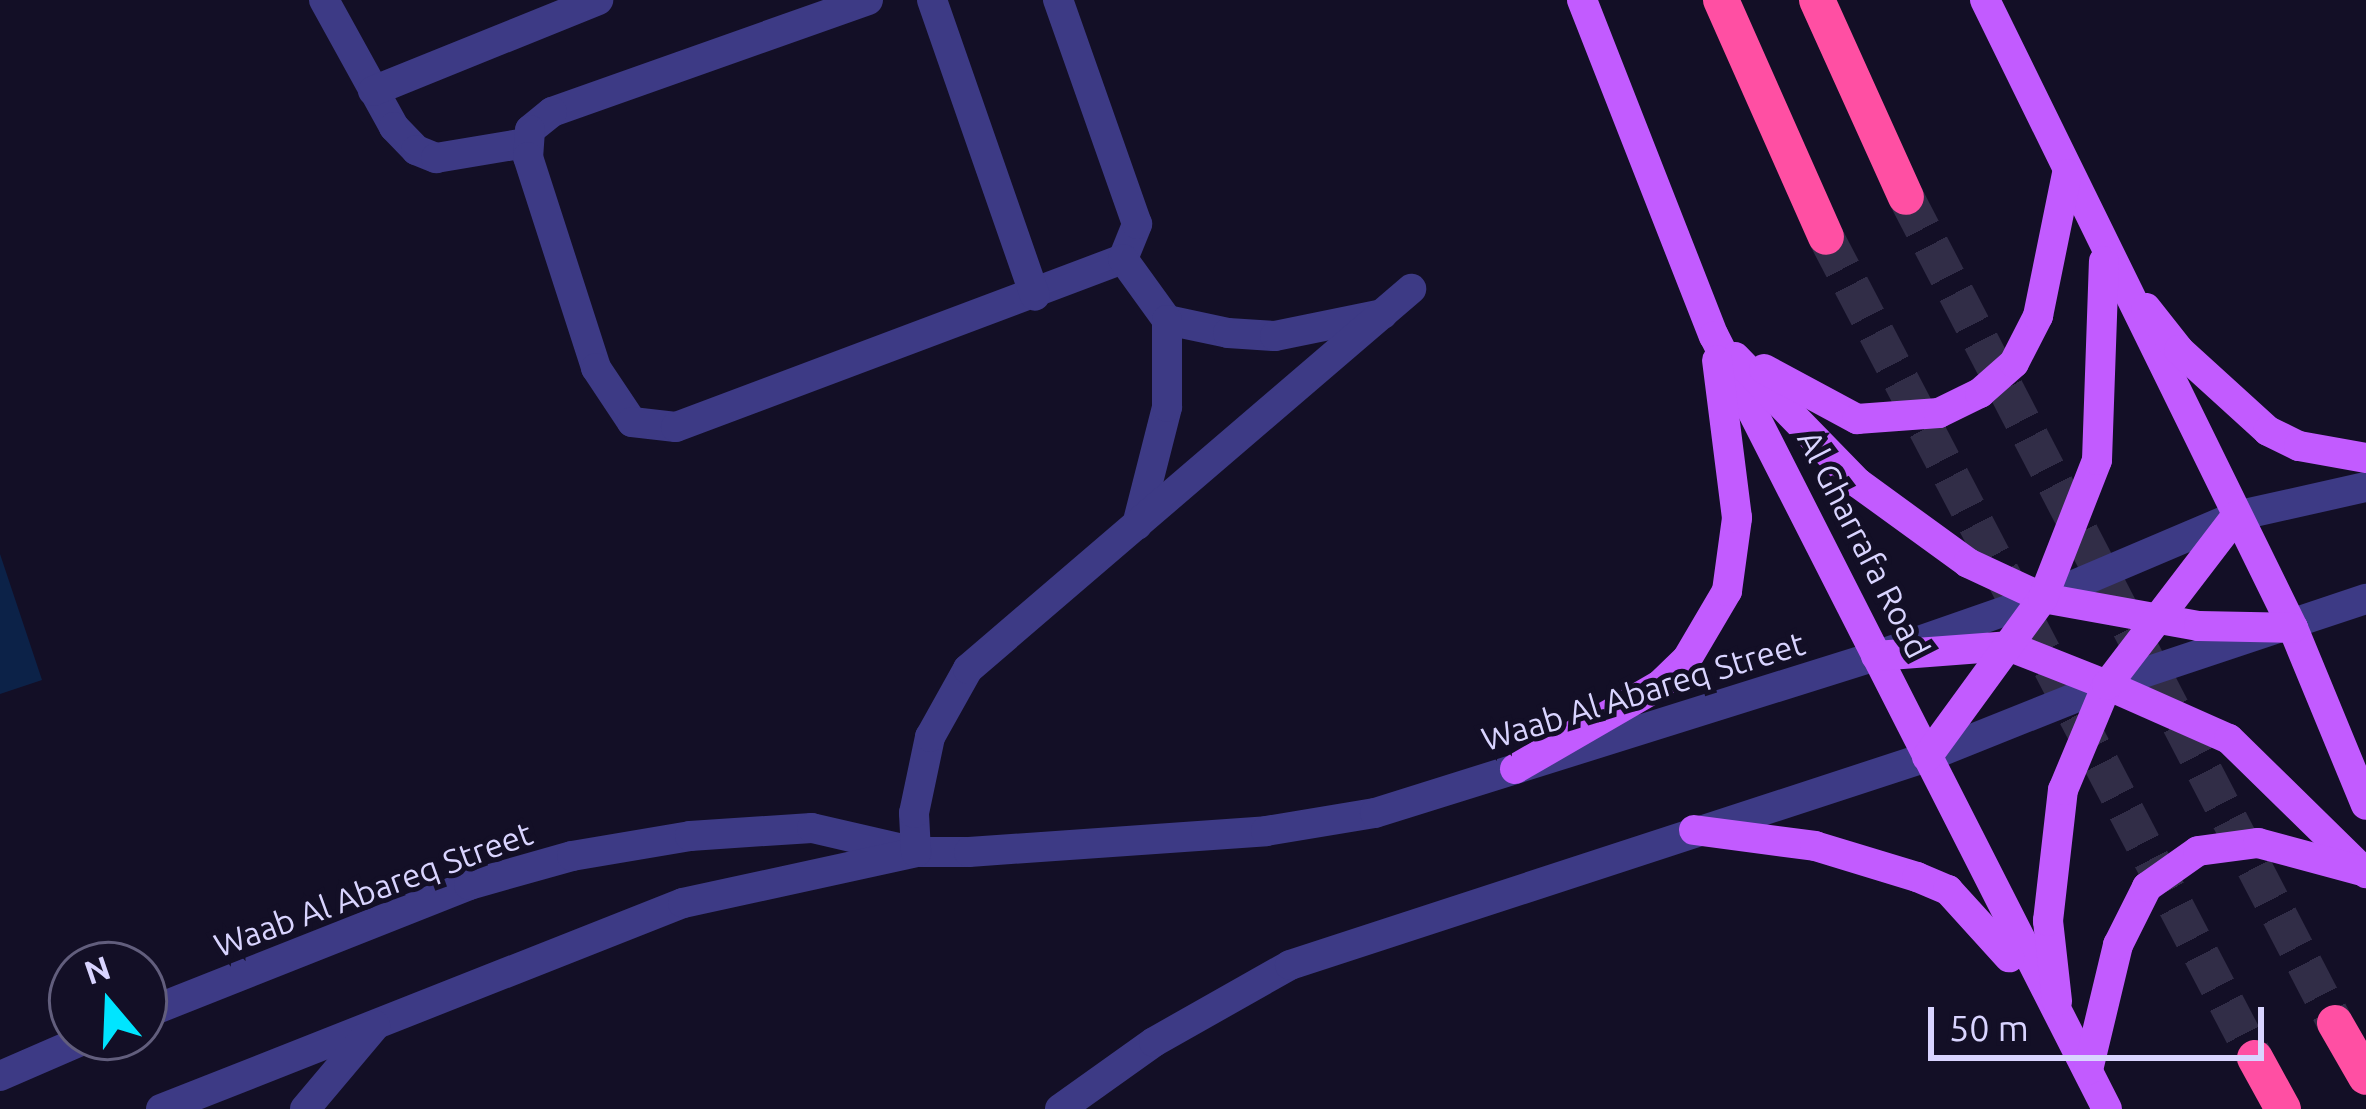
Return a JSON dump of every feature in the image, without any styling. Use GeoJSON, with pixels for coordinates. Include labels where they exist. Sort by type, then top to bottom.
{"type":"FeatureCollection","features":[{"type":"Feature","properties":{"kind":"highway"},"geometry":{"type":"LineString","coordinates":[[1721,0],[1826,237]]}},
{"type":"Feature","properties":{"kind":"highway"},"geometry":{"type":"LineString","coordinates":[[1817,0],[1906,197]]}},
{"type":"Feature","properties":{"kind":"highway"},"geometry":{"type":"LineString","coordinates":[[2335,1023],[2366,1077]]}},
{"type":"Feature","properties":{"kind":"highway"},"geometry":{"type":"LineString","coordinates":[[2255,1058],[2283,1109]]}},
{"type":"Feature","properties":{"kind":"main road","name":"Al Gharrafa Road"},"geometry":{"type":"LineString","coordinates":[[1582,0],[1714,336],[2060,1025],[2108,1109]]}},
{"type":"Feature","properties":{"kind":"main road"},"geometry":{"type":"LineString","coordinates":[[1985,0],[2104,255],[2294,628],[2366,805]]}},
{"type":"Feature","properties":{"kind":"main road"},"geometry":{"type":"LineString","coordinates":[[1714,336],[1857,419],[1940,413],[2014,363],[2043,298],[2067,174]]}},
{"type":"Feature","properties":{"kind":"main road"},"geometry":{"type":"LineString","coordinates":[[2104,255],[2179,350],[2268,430],[2366,458]]}},
{"type":"Feature","properties":{"kind":"main road"},"geometry":{"type":"LineString","coordinates":[[1927,757],[2043,598],[2097,460],[2104,255]]}},
{"type":"Feature","properties":{"kind":"main road"},"geometry":{"type":"LineString","coordinates":[[1714,336],[1858,483],[1968,563],[2043,598],[2156,619],[2294,628]]}},
{"type":"Feature","properties":{"kind":"main road"},"geometry":{"type":"LineString","coordinates":[[1515,769],[1660,685],[1687,659],[1727,591],[1737,518],[1714,336]]}},
{"type":"Feature","properties":{"kind":"main road"},"geometry":{"type":"LineString","coordinates":[[2060,1025],[2048,921],[2062,790],[2107,685],[2236,516]]}},
{"type":"Feature","properties":{"kind":"main road"},"geometry":{"type":"LineString","coordinates":[[1876,656],[2008,646],[2107,685],[2229,739],[2365,872]]}},
{"type":"Feature","properties":{"kind":"main road"},"geometry":{"type":"LineString","coordinates":[[1694,830],[1815,846],[1948,890],[1984,923],[2060,1025]]}},
{"type":"Feature","properties":{"kind":"main road"},"geometry":{"type":"LineString","coordinates":[[2088,1070],[2118,945],[2147,886],[2198,851],[2258,844],[2365,872]]}},
{"type":"Feature","properties":{"kind":"street"},"geometry":{"type":"LineString","coordinates":[[324,0],[394,128],[436,158],[526,143],[552,112],[868,0]]}},
{"type":"Feature","properties":{"kind":"street"},"geometry":{"type":"LineString","coordinates":[[373,91],[598,0]]}},
{"type":"Feature","properties":{"kind":"street"},"geometry":{"type":"LineString","coordinates":[[932,0],[1035,296]]}},
{"type":"Feature","properties":{"kind":"street"},"geometry":{"type":"LineString","coordinates":[[526,143],[606,392],[632,422],[650,429],[676,427],[1035,296],[1123,259],[1137,224],[1058,0]]}},
{"type":"Feature","properties":{"kind":"street"},"geometry":{"type":"LineString","coordinates":[[1123,259],[1168,320],[1167,407],[1136,527]]}},
{"type":"Feature","properties":{"kind":"street"},"geometry":{"type":"LineString","coordinates":[[916,852],[914,813],[930,737],[968,669],[1412,289]]}},
{"type":"Feature","properties":{"kind":"street"},"geometry":{"type":"LineString","coordinates":[[1168,320],[1275,336],[1390,312]]}},
{"type":"Feature","properties":{"kind":"street","name":"Waab Al Abareq Street"},"geometry":{"type":"LineString","coordinates":[[161,1109],[383,1017],[683,903],[916,852],[1267,831],[1375,813],[1876,656],[2043,598],[2236,516],[2366,487]]}},
{"type":"Feature","properties":{"kind":"street"},"geometry":{"type":"LineString","coordinates":[[1060,1109],[1171,1031],[1290,965],[1927,757],[2107,685],[2294,628],[2366,599]]}},
{"type":"Feature","properties":{"kind":"street","name":"Waab Al Abareq Street"},"geometry":{"type":"LineString","coordinates":[[168,1004],[469,885],[572,856],[812,828],[916,852]]}},
{"type":"Feature","properties":{"kind":"street"},"geometry":{"type":"LineString","coordinates":[[305,1109],[383,1017]]}},
{"type":"Feature","properties":{"kind":"street"},"geometry":{"type":"LineString","coordinates":[[0,1076],[48,1055]]}},
{"type":"Feature","properties":{"kind":"water"},"geometry":{"type":"Polygon","coordinates":[[[0,554],[42,680],[0,694],[0,554]]]}},
{"type":"Feature","properties":{"kind":"tunnel"},"geometry":{"type":"LineString","coordinates":[[1906,197],[2335,1023]]}},
{"type":"Feature","properties":{"kind":"tunnel"},"geometry":{"type":"LineString","coordinates":[[1826,237],[2255,1058]]}}]}
